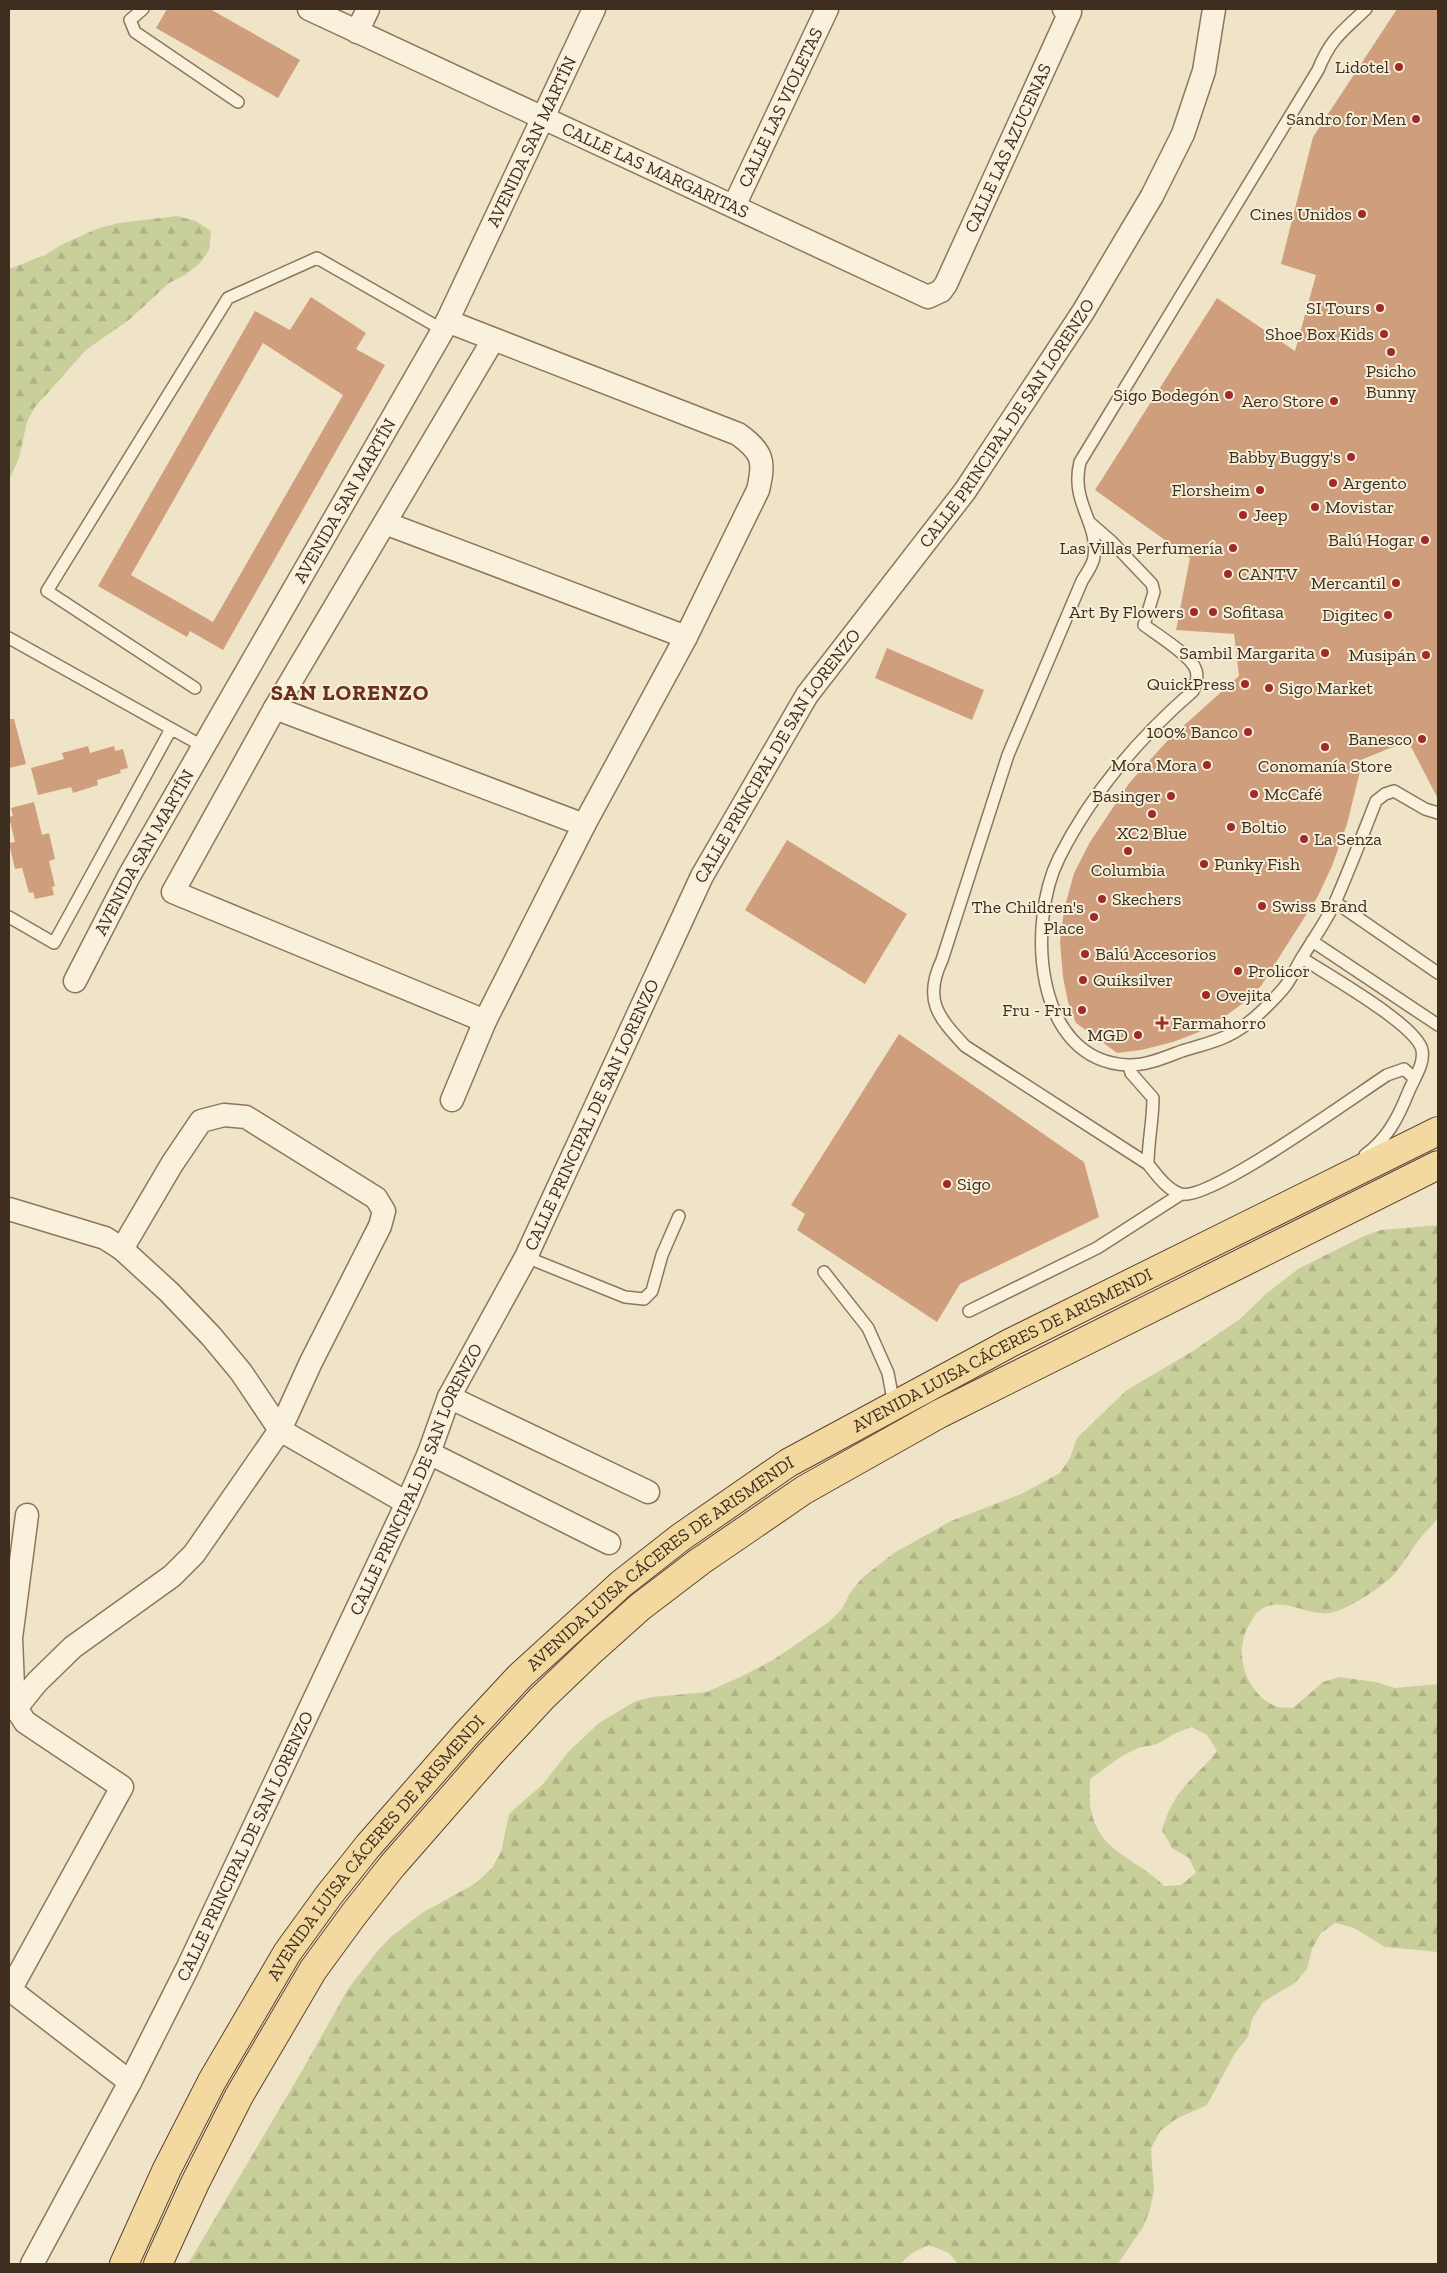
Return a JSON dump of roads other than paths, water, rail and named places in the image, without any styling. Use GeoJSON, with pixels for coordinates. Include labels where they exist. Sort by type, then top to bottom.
{"type":"FeatureCollection","features":[{"type":"Feature","properties":{"kind":"main road","name":"AVENIDA LUISA CÁCERES DE ARISMENDI"},"geometry":{"type":"LineString","coordinates":[[124,2264],[167,2169],[212,2081],[287,1953],[368,1846],[467,1733],[558,1640],[628,1578],[681,1537],[788,1463],[1010,1343],[1438,1131]]}},
{"type":"Feature","properties":{"kind":"main road","name":"AVENIDA LUISA CÁCERES DE ARISMENDI"},"geometry":{"type":"LineString","coordinates":[[158,2264],[195,2183],[257,2064],[313,1970],[354,1914],[392,1866],[497,1747],[556,1684],[640,1607],[699,1562],[804,1490],[939,1414],[1438,1165]]}},
{"type":"Feature","properties":{"kind":"street","name":"CALLE LAS MARGARITAS"},"geometry":{"type":"LineString","coordinates":[[309,9],[928,297],[941,291],[946,284]]}},
{"type":"Feature","properties":{"kind":"street"},"geometry":{"type":"LineString","coordinates":[[357,32],[368,9]]}},
{"type":"Feature","properties":{"kind":"street","name":"AVENIDA SAN MARTÍN"},"geometry":{"type":"LineString","coordinates":[[74,981],[129,876],[445,326],[594,9]]}},
{"type":"Feature","properties":{"kind":"street","name":"CALLE LAS VIOLETAS"},"geometry":{"type":"LineString","coordinates":[[734,206],[827,9]]}},
{"type":"Feature","properties":{"kind":"street","name":"CALLE PRINCIPAL DE SAN LORENZO"},"geometry":{"type":"LineString","coordinates":[[32,2264],[130,2082],[187,1969],[407,1502],[429,1453],[449,1397],[526,1257],[702,876],[807,695],[965,491],[1083,312],[1152,196],[1184,134],[1204,71],[1214,9]]}},
{"type":"Feature","properties":{"kind":"street","name":"CALLE LAS AZUCENAS"},"geometry":{"type":"LineString","coordinates":[[946,284],[1067,10]]}},
{"type":"Feature","properties":{"kind":"street"},"geometry":{"type":"LineString","coordinates":[[445,326],[493,340],[738,434],[753,445],[761,458],[762,472],[758,490],[686,637],[584,825],[486,1021],[452,1100]]}},
{"type":"Feature","properties":{"kind":"street"},"geometry":{"type":"LineString","coordinates":[[486,1021],[173,892],[275,708],[493,340]]}},
{"type":"Feature","properties":{"kind":"street"},"geometry":{"type":"LineString","coordinates":[[385,523],[686,637]]}},
{"type":"Feature","properties":{"kind":"street"},"geometry":{"type":"LineString","coordinates":[[275,708],[584,825]]}},
{"type":"Feature","properties":{"kind":"street"},"geometry":{"type":"LineString","coordinates":[[16,1708],[36,1682],[73,1647],[172,1576],[194,1554],[280,1430],[311,1362],[380,1226],[384,1212],[376,1198],[246,1117],[224,1115],[201,1121],[172,1164],[122,1249]]}},
{"type":"Feature","properties":{"kind":"street"},"geometry":{"type":"LineString","coordinates":[[9,1209],[105,1238],[122,1249],[169,1292],[211,1336],[241,1372],[280,1430],[407,1502]]}},
{"type":"Feature","properties":{"kind":"street"},"geometry":{"type":"LineString","coordinates":[[449,1397],[648,1492]]}},
{"type":"Feature","properties":{"kind":"street"},"geometry":{"type":"LineString","coordinates":[[429,1453],[609,1543]]}},
{"type":"Feature","properties":{"kind":"street"},"geometry":{"type":"LineString","coordinates":[[27,1515],[11,1638],[16,1708],[25,1722],[122,1786],[9,1991],[130,2082]]}},
{"type":"Feature","properties":{"kind":"lane"},"geometry":{"type":"LineString","coordinates":[[143,9],[130,20],[135,32],[238,102]]}},
{"type":"Feature","properties":{"kind":"lane"},"geometry":{"type":"LineString","coordinates":[[1181,1194],[1160,1180],[1148,1164],[965,1046],[945,1024],[934,1002],[934,977],[942,960],[1008,755],[1082,581],[1094,559],[1094,542],[1078,492],[1077,476],[1080,462],[1318,70],[1330,45],[1347,24],[1366,9]]}},
{"type":"Feature","properties":{"kind":"lane"},"geometry":{"type":"LineString","coordinates":[[194,688],[47,591],[228,298],[317,258],[445,326]]}},
{"type":"Feature","properties":{"kind":"lane"},"geometry":{"type":"LineString","coordinates":[[1089,522],[1112,542],[1152,584],[1154,592],[1144,625],[1182,654],[1195,667],[1197,680],[1193,691],[1135,748],[1111,777],[1059,858],[1046,891],[1041,937],[1044,971],[1053,1007],[1064,1029],[1073,1042],[1084,1052],[1106,1062],[1129,1066],[1164,1058],[1228,1036],[1253,1018],[1284,988],[1335,902],[1376,800],[1394,791],[1438,814]]}},
{"type":"Feature","properties":{"kind":"lane"},"geometry":{"type":"LineString","coordinates":[[9,638],[204,747]]}},
{"type":"Feature","properties":{"kind":"lane"},"geometry":{"type":"LineString","coordinates":[[9,917],[54,943],[171,729]]}},
{"type":"Feature","properties":{"kind":"lane"},"geometry":{"type":"LineString","coordinates":[[1335,902],[1438,972]]}},
{"type":"Feature","properties":{"kind":"lane"},"geometry":{"type":"LineString","coordinates":[[1312,941],[1438,1026]]}},
{"type":"Feature","properties":{"kind":"lane"},"geometry":{"type":"LineString","coordinates":[[1214,1242],[1359,1159],[1376,1147],[1391,1130],[1422,1062],[1422,1050],[1416,1036],[1400,1022],[1302,958]]}},
{"type":"Feature","properties":{"kind":"lane"},"geometry":{"type":"LineString","coordinates":[[1129,1066],[1131,1073],[1153,1098],[1153,1121],[1148,1141],[1148,1164]]}},
{"type":"Feature","properties":{"kind":"lane"},"geometry":{"type":"LineString","coordinates":[[969,1311],[1096,1248],[1181,1194],[1198,1193],[1223,1181],[1387,1075],[1404,1069],[1414,1078]]}},
{"type":"Feature","properties":{"kind":"lane"},"geometry":{"type":"LineString","coordinates":[[526,1257],[625,1297],[644,1298],[652,1291],[662,1255],[679,1216]]}},
{"type":"Feature","properties":{"kind":"lane"},"geometry":{"type":"LineString","coordinates":[[824,1272],[868,1328],[888,1373],[894,1405]]}},
{"type":"Feature","properties":{"kind":"place","name":"Lidotel"},"geometry":{"type":"Point","coordinates":[1399,67]}},
{"type":"Feature","properties":{"kind":"place","name":"Sandro for Men"},"geometry":{"type":"Point","coordinates":[1416,119]}},
{"type":"Feature","properties":{"kind":"place","name":"Cines Unidos"},"geometry":{"type":"Point","coordinates":[1362,214]}},
{"type":"Feature","properties":{"kind":"place","name":"SI Tours"},"geometry":{"type":"Point","coordinates":[1380,308]}},
{"type":"Feature","properties":{"kind":"place","name":"Shoe Box Kids"},"geometry":{"type":"Point","coordinates":[1384,334]}},
{"type":"Feature","properties":{"kind":"place","name":"Psicho Bunny"},"geometry":{"type":"Point","coordinates":[1391,352]}},
{"type":"Feature","properties":{"kind":"place","name":"Sigo Bodegón"},"geometry":{"type":"Point","coordinates":[1229,395]}},
{"type":"Feature","properties":{"kind":"place","name":"Aero Store"},"geometry":{"type":"Point","coordinates":[1334,401]}},
{"type":"Feature","properties":{"kind":"place","name":"Babby Buggy's"},"geometry":{"type":"Point","coordinates":[1351,457]}},
{"type":"Feature","properties":{"kind":"place","name":"Argento"},"geometry":{"type":"Point","coordinates":[1333,483]}},
{"type":"Feature","properties":{"kind":"place","name":"Florsheim"},"geometry":{"type":"Point","coordinates":[1260,490]}},
{"type":"Feature","properties":{"kind":"place","name":"Movistar"},"geometry":{"type":"Point","coordinates":[1315,507]}},
{"type":"Feature","properties":{"kind":"place","name":"Jeep"},"geometry":{"type":"Point","coordinates":[1243,515]}},
{"type":"Feature","properties":{"kind":"place","name":"Balú Hogar"},"geometry":{"type":"Point","coordinates":[1425,540]}},
{"type":"Feature","properties":{"kind":"place","name":"Las Villas Perfumería"},"geometry":{"type":"Point","coordinates":[1233,548]}},
{"type":"Feature","properties":{"kind":"place","name":"CANTV"},"geometry":{"type":"Point","coordinates":[1228,574]}},
{"type":"Feature","properties":{"kind":"place","name":"Mercantil"},"geometry":{"type":"Point","coordinates":[1396,583]}},
{"type":"Feature","properties":{"kind":"place","name":"Art By Flowers"},"geometry":{"type":"Point","coordinates":[1194,612]}},
{"type":"Feature","properties":{"kind":"place","name":"Sofitasa"},"geometry":{"type":"Point","coordinates":[1213,612]}},
{"type":"Feature","properties":{"kind":"place","name":"Digitec"},"geometry":{"type":"Point","coordinates":[1388,615]}},
{"type":"Feature","properties":{"kind":"place","name":"Sambil Margarita"},"geometry":{"type":"Point","coordinates":[1325,653]}},
{"type":"Feature","properties":{"kind":"place","name":"Musipán"},"geometry":{"type":"Point","coordinates":[1426,655]}},
{"type":"Feature","properties":{"kind":"place","name":"QuickPress"},"geometry":{"type":"Point","coordinates":[1245,684]}},
{"type":"Feature","properties":{"kind":"place","name":"Sigo Market"},"geometry":{"type":"Point","coordinates":[1269,688]}},
{"type":"Feature","properties":{"kind":"place","name":"100% Banco"},"geometry":{"type":"Point","coordinates":[1248,732]}},
{"type":"Feature","properties":{"kind":"place","name":"Banesco"},"geometry":{"type":"Point","coordinates":[1422,739]}},
{"type":"Feature","properties":{"kind":"place","name":"Conomanía Store"},"geometry":{"type":"Point","coordinates":[1325,747]}},
{"type":"Feature","properties":{"kind":"place","name":"Mora Mora"},"geometry":{"type":"Point","coordinates":[1207,765]}},
{"type":"Feature","properties":{"kind":"place","name":"McCafé"},"geometry":{"type":"Point","coordinates":[1254,794]}},
{"type":"Feature","properties":{"kind":"place","name":"Basinger"},"geometry":{"type":"Point","coordinates":[1171,796]}},
{"type":"Feature","properties":{"kind":"place","name":"XC2 Blue"},"geometry":{"type":"Point","coordinates":[1152,814]}},
{"type":"Feature","properties":{"kind":"place","name":"Boltio"},"geometry":{"type":"Point","coordinates":[1231,827]}},
{"type":"Feature","properties":{"kind":"place","name":"La Senza"},"geometry":{"type":"Point","coordinates":[1304,839]}},
{"type":"Feature","properties":{"kind":"place","name":"Columbia"},"geometry":{"type":"Point","coordinates":[1128,851]}},
{"type":"Feature","properties":{"kind":"place","name":"Punky Fish"},"geometry":{"type":"Point","coordinates":[1204,864]}},
{"type":"Feature","properties":{"kind":"place","name":"Skechers"},"geometry":{"type":"Point","coordinates":[1102,899]}},
{"type":"Feature","properties":{"kind":"place","name":"Swiss Brand"},"geometry":{"type":"Point","coordinates":[1262,906]}},
{"type":"Feature","properties":{"kind":"place","name":"The Children's Place"},"geometry":{"type":"Point","coordinates":[1094,917]}},
{"type":"Feature","properties":{"kind":"place","name":"Balú Accesorios"},"geometry":{"type":"Point","coordinates":[1085,954]}},
{"type":"Feature","properties":{"kind":"place","name":"Prolicor"},"geometry":{"type":"Point","coordinates":[1238,971]}},
{"type":"Feature","properties":{"kind":"place","name":"Quiksilver"},"geometry":{"type":"Point","coordinates":[1083,980]}},
{"type":"Feature","properties":{"kind":"place","name":"Ovejita"},"geometry":{"type":"Point","coordinates":[1206,995]}},
{"type":"Feature","properties":{"kind":"place","name":"Fru - Fru"},"geometry":{"type":"Point","coordinates":[1082,1010]}},
{"type":"Feature","properties":{"kind":"place","name":"Farmahorro"},"geometry":{"type":"Point","coordinates":[1162,1023]}},
{"type":"Feature","properties":{"kind":"place","name":"MGD"},"geometry":{"type":"Point","coordinates":[1138,1035]}},
{"type":"Feature","properties":{"kind":"place","name":"Sigo"},"geometry":{"type":"Point","coordinates":[947,1184]}},
{"type":"Feature","properties":{"kind":"district","name":"SAN LORENZO"},"geometry":{"type":"Point","coordinates":[350,692]}}]}
